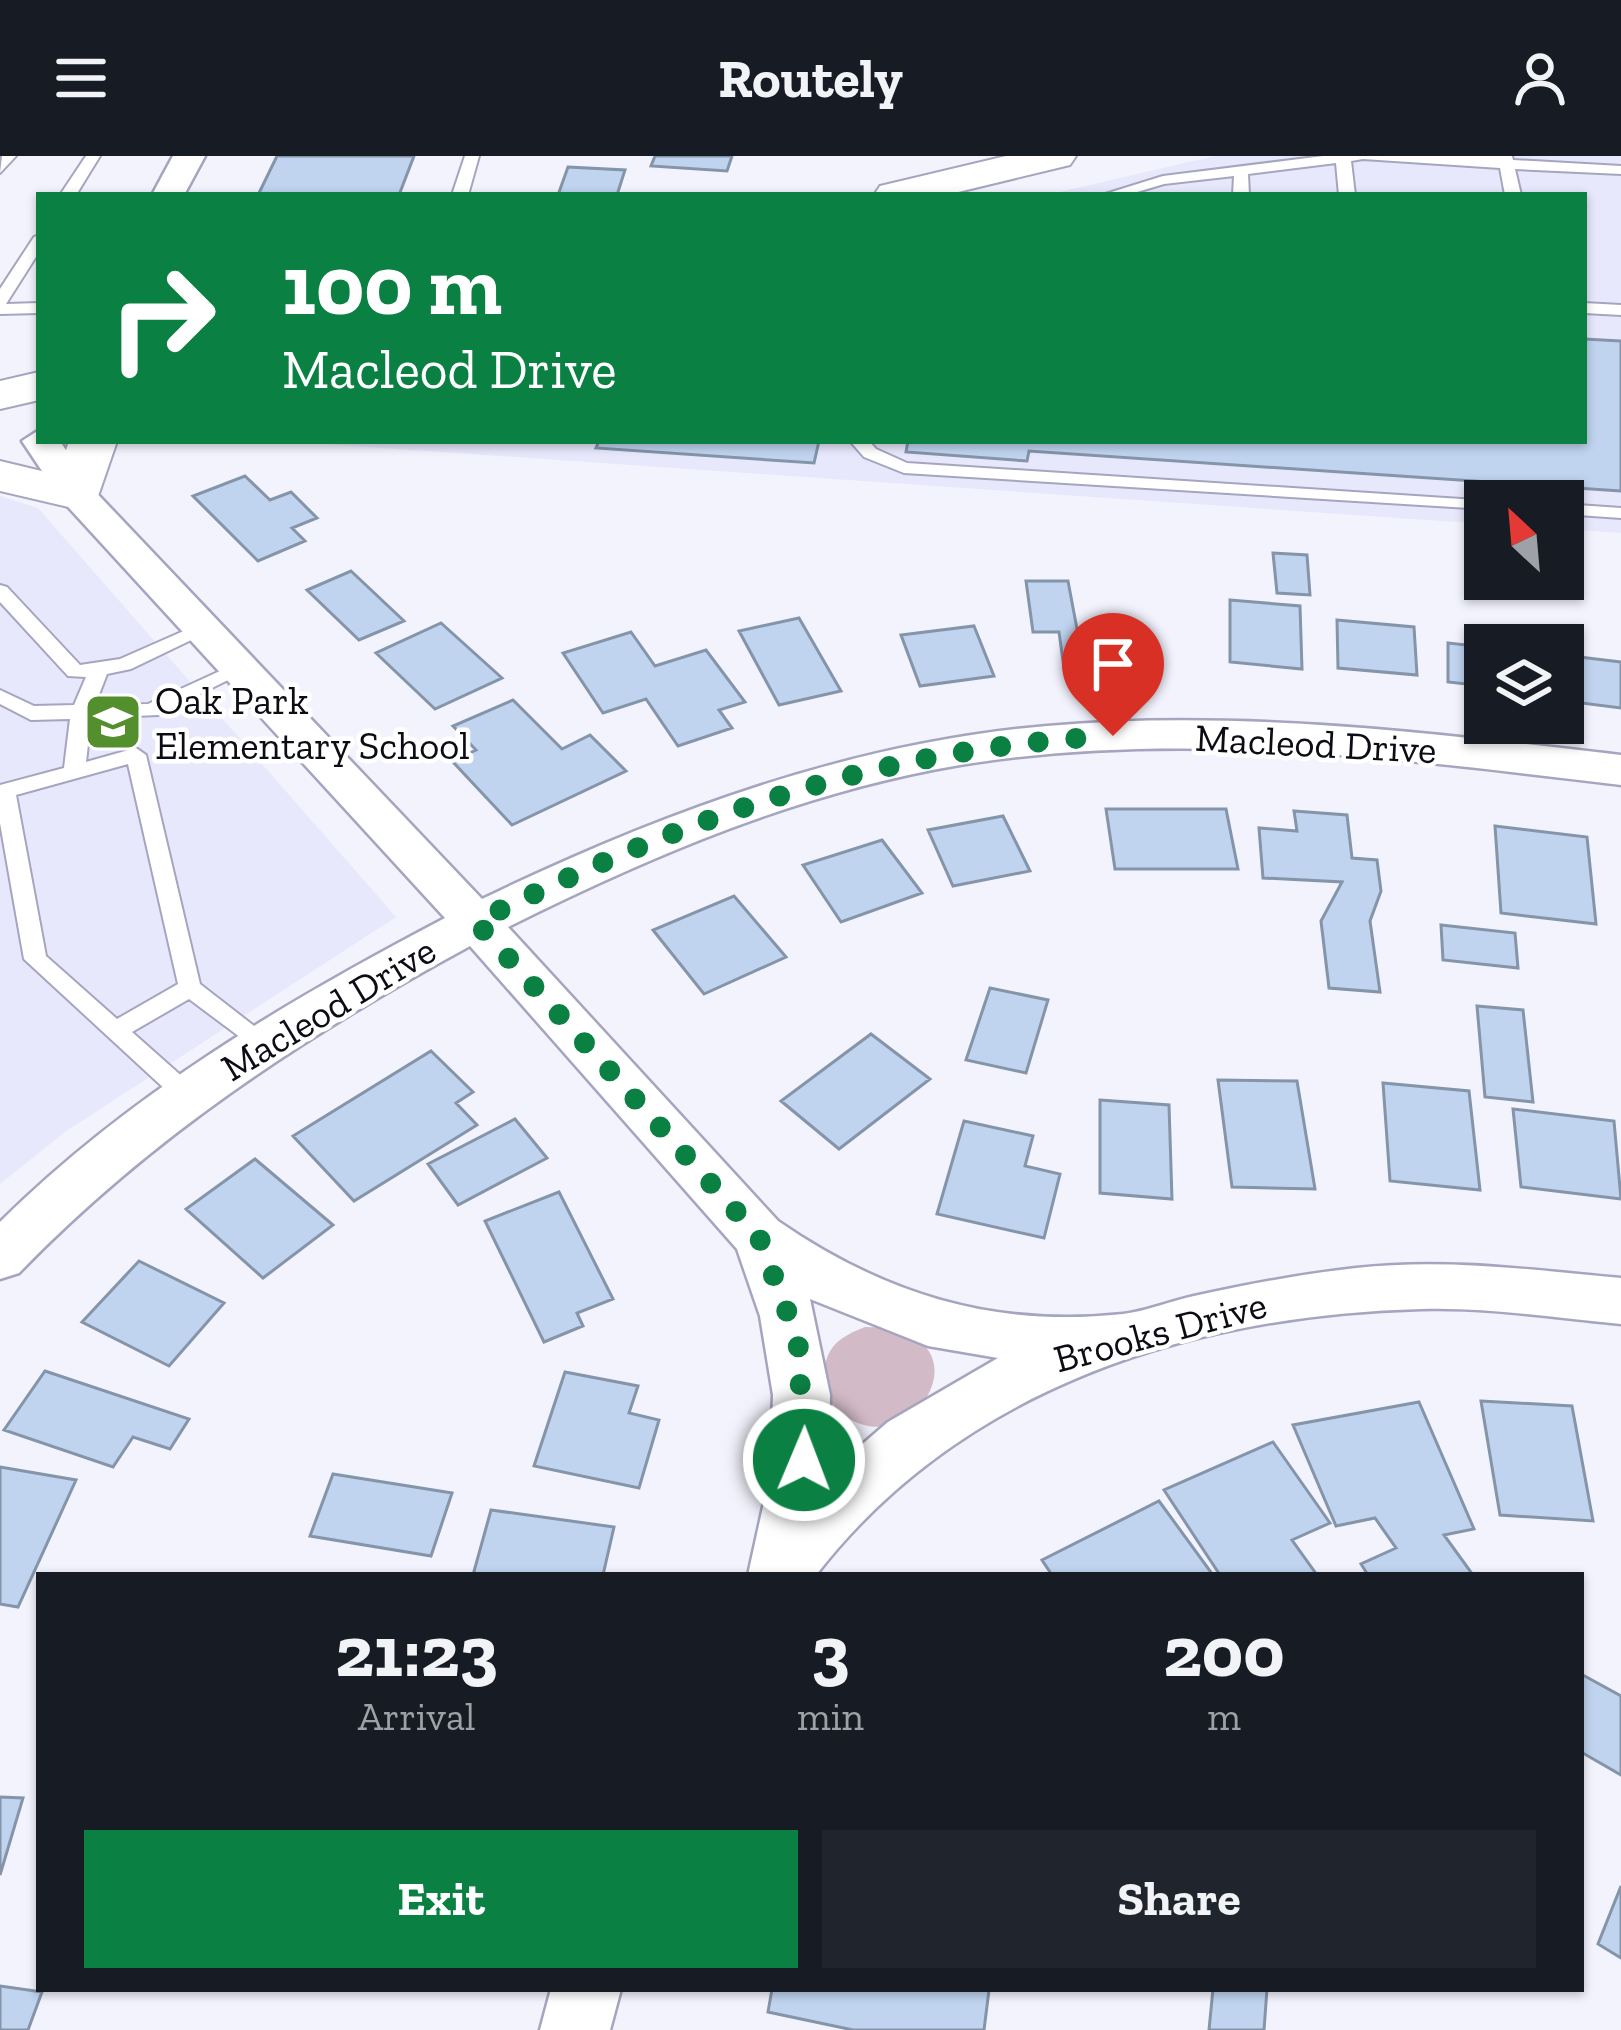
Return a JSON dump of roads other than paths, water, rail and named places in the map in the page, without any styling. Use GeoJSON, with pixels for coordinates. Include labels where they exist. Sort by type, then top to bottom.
{"type":"FeatureCollection","features":[{"type":"Feature","properties":{"kind":"main road"},"geometry":{"type":"LineString","coordinates":[[905,192],[1056,156]]}},
{"type":"Feature","properties":{"kind":"main road"},"geometry":{"type":"LineString","coordinates":[[0,395],[36,387]]}},
{"type":"Feature","properties":{"kind":"main road"},"geometry":{"type":"LineString","coordinates":[[0,476],[77,494],[92,444]]}},
{"type":"Feature","properties":{"kind":"street"},"geometry":{"type":"LineString","coordinates":[[170,192],[189,156]]}},
{"type":"Feature","properties":{"kind":"street"},"geometry":{"type":"LineString","coordinates":[[43,444],[77,494],[476,922],[759,1237],[829,1286],[924,1325],[987,1337],[1117,1337]]}},
{"type":"Feature","properties":{"kind":"street","name":"Macleod Drive"},"geometry":{"type":"LineString","coordinates":[[6,1242],[122,1144],[264,1043],[476,922],[698,820],[809,783],[930,756],[1043,740],[1148,734],[1265,737],[1621,770]]}},
{"type":"Feature","properties":{"kind":"street"},"geometry":{"type":"LineString","coordinates":[[759,1237],[798,1341],[804,1399],[804,1460],[778,1572]]}},
{"type":"Feature","properties":{"kind":"street","name":"Brooks Drive"},"geometry":{"type":"LineString","coordinates":[[780,1572],[854,1485],[923,1426],[983,1388],[1117,1337],[1283,1298],[1424,1286],[1621,1301]]}},
{"type":"Feature","properties":{"kind":"street"},"geometry":{"type":"LineString","coordinates":[[575,2030],[585,1992]]}},
{"type":"Feature","properties":{"kind":"lane"},"geometry":{"type":"LineString","coordinates":[[0,169],[9,156]]}},
{"type":"Feature","properties":{"kind":"lane"},"geometry":{"type":"LineString","coordinates":[[70,192],[93,156]]}},
{"type":"Feature","properties":{"kind":"lane"},"geometry":{"type":"LineString","coordinates":[[461,192],[472,156]]}},
{"type":"Feature","properties":{"kind":"lane"},"geometry":{"type":"LineString","coordinates":[[1348,192],[1356,157]]}},
{"type":"Feature","properties":{"kind":"lane"},"geometry":{"type":"LineString","coordinates":[[1121,192],[1163,180],[1356,157],[1505,159],[1621,170]]}},
{"type":"Feature","properties":{"kind":"lane"},"geometry":{"type":"LineString","coordinates":[[1505,159],[1513,192]]}},
{"type":"Feature","properties":{"kind":"lane"},"geometry":{"type":"LineString","coordinates":[[1240,192],[1241,170]]}},
{"type":"Feature","properties":{"kind":"lane"},"geometry":{"type":"LineString","coordinates":[[36,245],[0,305],[36,308]]}},
{"type":"Feature","properties":{"kind":"lane"},"geometry":{"type":"LineString","coordinates":[[1587,308],[1621,310]]}},
{"type":"Feature","properties":{"kind":"lane"},"geometry":{"type":"LineString","coordinates":[[862,444],[870,453],[904,468],[1464,503]]}},
{"type":"Feature","properties":{"kind":"lane"},"geometry":{"type":"LineString","coordinates":[[1584,510],[1621,513]]}},
{"type":"Feature","properties":{"kind":"lane"},"geometry":{"type":"LineString","coordinates":[[0,591],[74,672],[124,665],[202,629]]}},
{"type":"Feature","properties":{"kind":"lane"},"geometry":{"type":"LineString","coordinates":[[0,696],[31,713],[151,710],[240,669]]}},
{"type":"Feature","properties":{"kind":"lane"},"geometry":{"type":"LineString","coordinates":[[74,772],[81,714],[99,670]]}},
{"type":"Feature","properties":{"kind":"lane"},"geometry":{"type":"LineString","coordinates":[[188,1095],[35,959],[5,791],[136,755],[190,988],[264,1043]]}},
{"type":"Feature","properties":{"kind":"lane"},"geometry":{"type":"LineString","coordinates":[[116,1031],[190,988]]}},
{"type":"Feature","properties":{"kind":"place","name":"Oak Park Elementary School"},"geometry":{"type":"Point","coordinates":[113,722]}}]}
